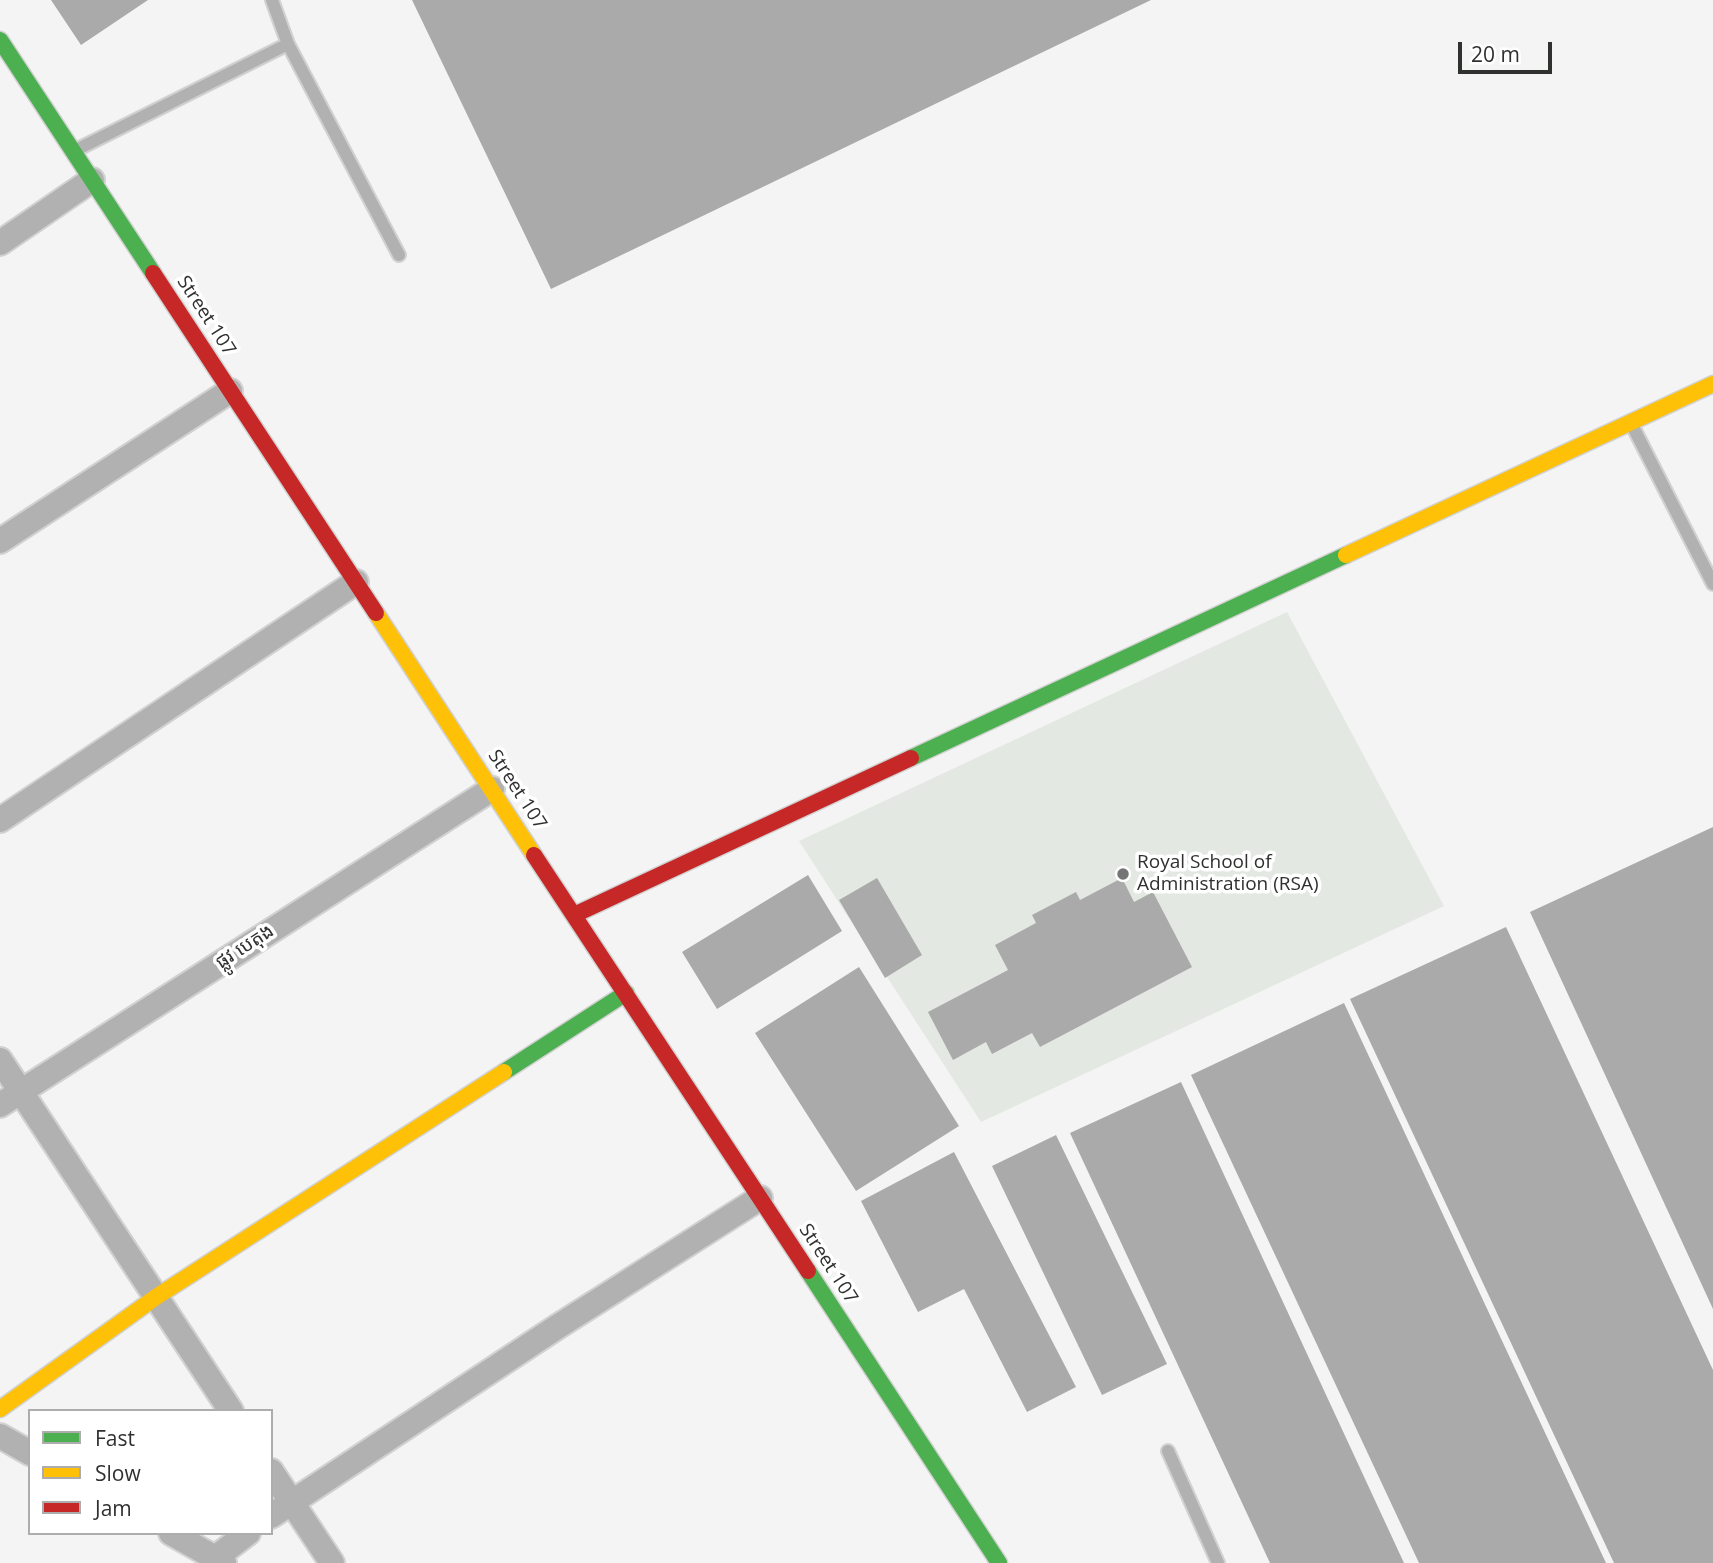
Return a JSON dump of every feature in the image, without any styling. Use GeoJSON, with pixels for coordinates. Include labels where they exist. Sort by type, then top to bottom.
{"type":"FeatureCollection","features":[{"type":"Feature","properties":{"kind":"street","name":"Street 107"},"geometry":{"type":"LineString","coordinates":[[0,40],[999,1563]]}},
{"type":"Feature","properties":{"kind":"street"},"geometry":{"type":"LineString","coordinates":[[0,243],[92,180]]}},
{"type":"Feature","properties":{"kind":"street"},"geometry":{"type":"LineString","coordinates":[[574,915],[1713,384]]}},
{"type":"Feature","properties":{"kind":"street"},"geometry":{"type":"LineString","coordinates":[[0,541],[230,391]]}},
{"type":"Feature","properties":{"kind":"street"},"geometry":{"type":"LineString","coordinates":[[0,820],[356,582]]}},
{"type":"Feature","properties":{"kind":"street","name":"ផ្លូវ បេតុង"},"geometry":{"type":"LineString","coordinates":[[0,1105],[492,789]]}},
{"type":"Feature","properties":{"kind":"street"},"geometry":{"type":"LineString","coordinates":[[0,1409],[156,1297],[626,993]]}},
{"type":"Feature","properties":{"kind":"street"},"geometry":{"type":"LineString","coordinates":[[0,1060],[230,1409]]}},
{"type":"Feature","properties":{"kind":"street"},"geometry":{"type":"LineString","coordinates":[[281,1508],[760,1198]]}},
{"type":"Feature","properties":{"kind":"street"},"geometry":{"type":"LineString","coordinates":[[0,1436],[28,1452]]}},
{"type":"Feature","properties":{"kind":"street"},"geometry":{"type":"LineString","coordinates":[[273,1478],[281,1508],[332,1563]]}},
{"type":"Feature","properties":{"kind":"street"},"geometry":{"type":"LineString","coordinates":[[175,1535],[219,1560],[246,1535]]}},
{"type":"Feature","properties":{"kind":"lane"},"geometry":{"type":"LineString","coordinates":[[271,0],[288,44],[399,255]]}},
{"type":"Feature","properties":{"kind":"lane"},"geometry":{"type":"LineString","coordinates":[[73,151],[288,44]]}},
{"type":"Feature","properties":{"kind":"lane"},"geometry":{"type":"LineString","coordinates":[[1631,423],[1713,584]]}},
{"type":"Feature","properties":{"kind":"lane"},"geometry":{"type":"LineString","coordinates":[[1168,1451],[1218,1563]]}},
{"type":"Feature","properties":{"kind":"shaded area","name":"Royal School of Administration (RSA)"},"geometry":{"type":"Polygon","coordinates":[[[1287,612],[1444,906],[981,1122],[799,841],[1287,612]]]}},
{"type":"Feature","properties":{"kind":"building"},"geometry":{"type":"Polygon","coordinates":[[[51,0],[148,0],[81,45],[51,0]]]}},
{"type":"Feature","properties":{"kind":"building"},"geometry":{"type":"Polygon","coordinates":[[[412,0],[1151,0],[551,289],[412,0]]]}},
{"type":"Feature","properties":{"kind":"building"},"geometry":{"type":"Polygon","coordinates":[[[1713,827],[1713,1309],[1530,912],[1713,827]]]}},
{"type":"Feature","properties":{"kind":"building"},"geometry":{"type":"Polygon","coordinates":[[[808,875],[842,931],[717,1009],[682,952],[808,875]]]}},
{"type":"Feature","properties":{"kind":"building"},"geometry":{"type":"Polygon","coordinates":[[[877,878],[922,955],[885,978],[839,900],[877,878]]]}},
{"type":"Feature","properties":{"kind":"building"},"geometry":{"type":"Polygon","coordinates":[[[1122,878],[1134,902],[1153,892],[1192,967],[1040,1047],[1032,1033],[992,1054],[986,1042],[953,1060],[928,1012],[1008,970],[995,945],[1036,923],[1032,915],[1076,892],[1080,900],[1122,878]]]}},
{"type":"Feature","properties":{"kind":"building"},"geometry":{"type":"Polygon","coordinates":[[[1506,927],[1713,1370],[1713,1563],[1614,1563],[1350,999],[1506,927]]]}},
{"type":"Feature","properties":{"kind":"building"},"geometry":{"type":"Polygon","coordinates":[[[859,967],[959,1126],[856,1191],[755,1033],[859,967]]]}},
{"type":"Feature","properties":{"kind":"building"},"geometry":{"type":"Polygon","coordinates":[[[1344,1003],[1606,1563],[1419,1563],[1191,1075],[1344,1003]]]}},
{"type":"Feature","properties":{"kind":"building"},"geometry":{"type":"Polygon","coordinates":[[[1181,1082],[1404,1563],[1270,1563],[1070,1133],[1181,1082]]]}},
{"type":"Feature","properties":{"kind":"building"},"geometry":{"type":"Polygon","coordinates":[[[1056,1135],[1167,1364],[1102,1395],[992,1166],[1056,1135]]]}},
{"type":"Feature","properties":{"kind":"building"},"geometry":{"type":"Polygon","coordinates":[[[954,1152],[1076,1387],[1027,1412],[964,1289],[918,1312],[861,1201],[954,1152]]]}},
{"type":"Feature","properties":{"kind":"traffic: fast"},"geometry":{"type":"LineString","coordinates":[[0,40],[153,273]]}},
{"type":"Feature","properties":{"kind":"traffic: fast"},"geometry":{"type":"LineString","coordinates":[[911,758],[1346,555]]}},
{"type":"Feature","properties":{"kind":"traffic: fast"},"geometry":{"type":"LineString","coordinates":[[504,1072],[626,993]]}},
{"type":"Feature","properties":{"kind":"traffic: fast"},"geometry":{"type":"LineString","coordinates":[[808,1271],[999,1563]]}},
{"type":"Feature","properties":{"kind":"traffic: slow"},"geometry":{"type":"LineString","coordinates":[[1346,555],[1713,384]]}},
{"type":"Feature","properties":{"kind":"traffic: slow"},"geometry":{"type":"LineString","coordinates":[[376,613],[534,855]]}},
{"type":"Feature","properties":{"kind":"traffic: slow"},"geometry":{"type":"LineString","coordinates":[[0,1409],[156,1297],[504,1072]]}},
{"type":"Feature","properties":{"kind":"traffic: jam"},"geometry":{"type":"LineString","coordinates":[[153,273],[376,613]]}},
{"type":"Feature","properties":{"kind":"traffic: jam"},"geometry":{"type":"LineString","coordinates":[[574,915],[911,758]]}},
{"type":"Feature","properties":{"kind":"traffic: jam"},"geometry":{"type":"LineString","coordinates":[[534,855],[808,1271]]}},
{"type":"Feature","properties":{"kind":"place","name":"Royal School of Administration (RSA)"},"geometry":{"type":"Point","coordinates":[1123,874]}}]}
